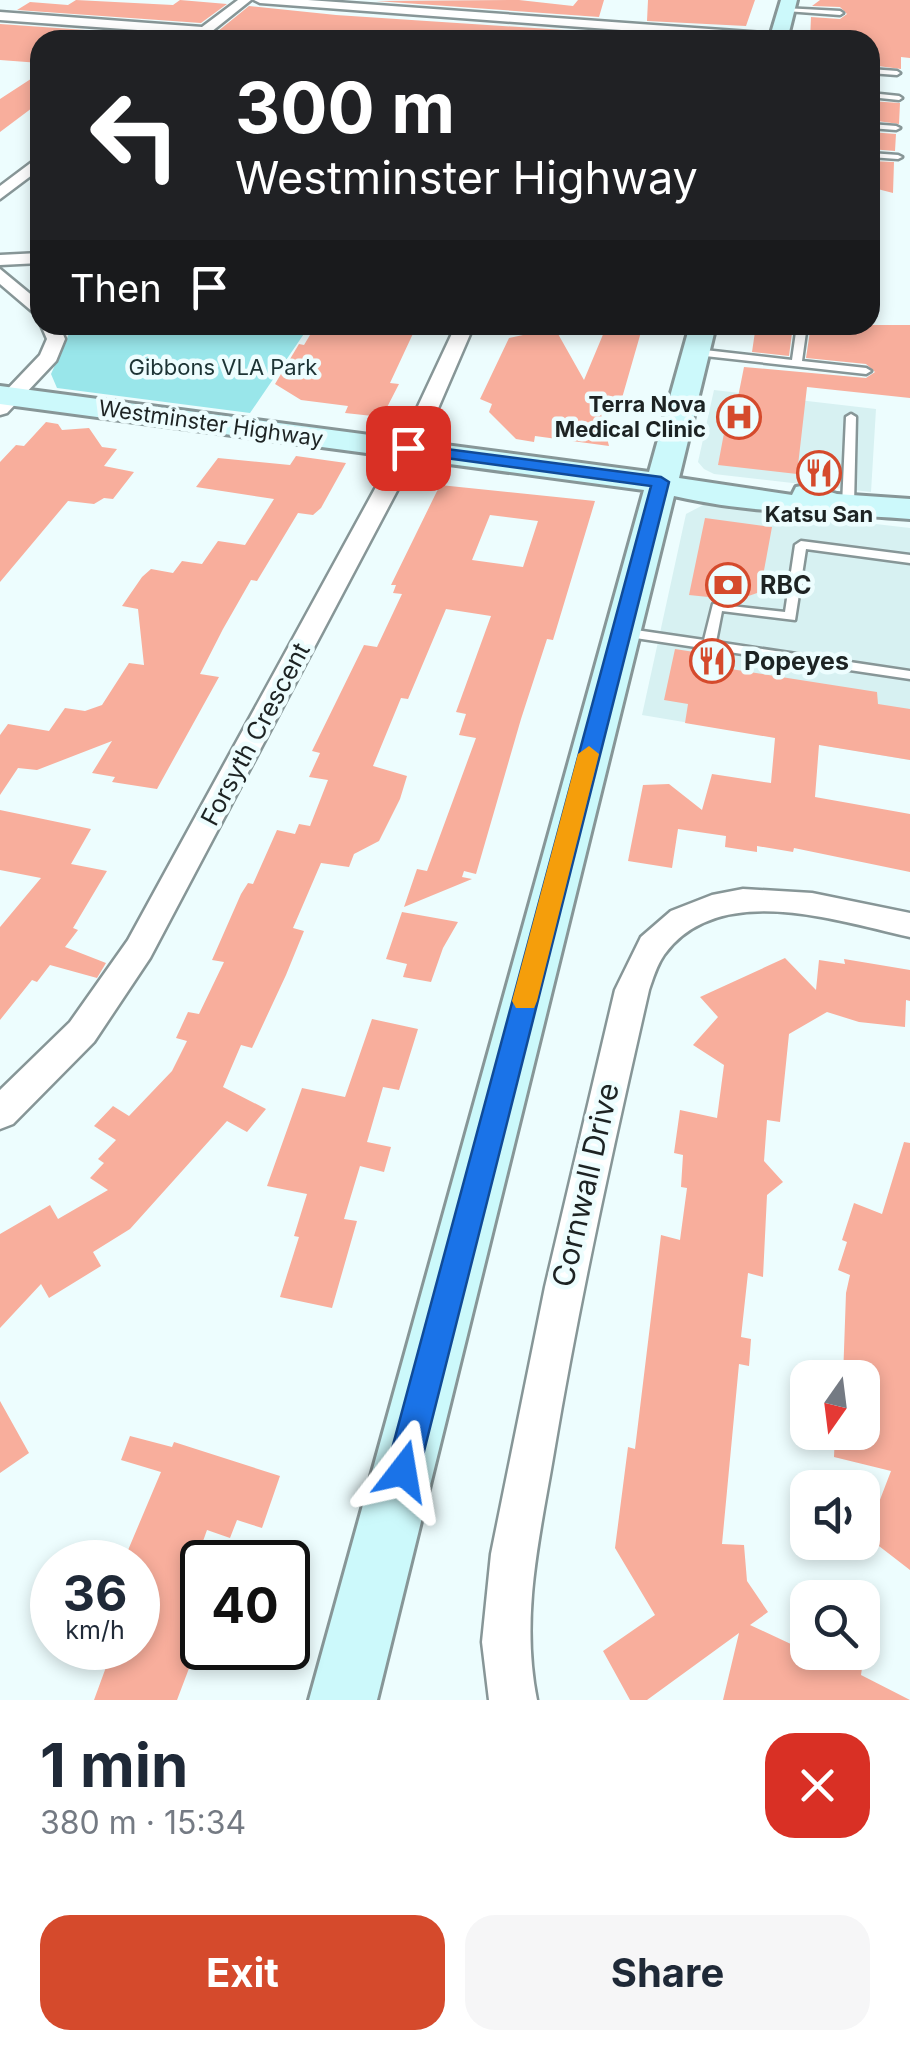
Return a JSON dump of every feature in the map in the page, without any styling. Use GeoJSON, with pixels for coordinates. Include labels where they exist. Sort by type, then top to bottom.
{"type":"FeatureCollection","features":[{"type":"Feature","properties":{"kind":"street"},"geometry":{"type":"LineString","coordinates":[[207,30],[246,0]]}},
{"type":"Feature","properties":{"kind":"street"},"geometry":{"type":"LineString","coordinates":[[260,0],[667,30]]}},
{"type":"Feature","properties":{"kind":"street"},"geometry":{"type":"LineString","coordinates":[[780,30],[787,5]]}},
{"type":"Feature","properties":{"kind":"street"},"geometry":{"type":"LineString","coordinates":[[618,26],[626,11]]}},
{"type":"Feature","properties":{"kind":"street"},"geometry":{"type":"LineString","coordinates":[[0,16],[139,30]]}},
{"type":"Feature","properties":{"kind":"street"},"geometry":{"type":"LineString","coordinates":[[591,30],[594,24]]}},
{"type":"Feature","properties":{"kind":"street"},"geometry":{"type":"LineString","coordinates":[[0,194],[30,169]]}},
{"type":"Feature","properties":{"kind":"street"},"geometry":{"type":"LineString","coordinates":[[0,260],[30,258]]}},
{"type":"Feature","properties":{"kind":"street"},"geometry":{"type":"LineString","coordinates":[[0,274],[30,302]]}},
{"type":"Feature","properties":{"kind":"street"},"geometry":{"type":"LineString","coordinates":[[4,400],[49,357],[54,335]]}},
{"type":"Feature","properties":{"kind":"street","name":"Forsyth Crescent"},"geometry":{"type":"LineString","coordinates":[[0,1113],[82,1032],[139,949],[408,448],[460,335]]}},
{"type":"Feature","properties":{"kind":"street"},"geometry":{"type":"LineString","coordinates":[[343,1700],[700,335]]}},
{"type":"Feature","properties":{"kind":"street","name":"Westminster Highway"},"geometry":{"type":"LineString","coordinates":[[4,400],[408,448],[661,482],[702,493],[806,507],[841,504],[910,510]]}},
{"type":"Feature","properties":{"kind":"street","name":"Cornwall Drive"},"geometry":{"type":"LineString","coordinates":[[513,1700],[504,1666],[505,1610],[554,1323],[632,990],[655,942],[686,916],[724,901],[779,902],[910,925]]}},
{"type":"Feature","properties":{"kind":"lane"},"geometry":{"type":"LineString","coordinates":[[787,5],[841,8],[837,30]]}},
{"type":"Feature","properties":{"kind":"lane"},"geometry":{"type":"LineString","coordinates":[[880,71],[897,72]]}},
{"type":"Feature","properties":{"kind":"lane"},"geometry":{"type":"LineString","coordinates":[[880,96],[900,98]]}},
{"type":"Feature","properties":{"kind":"lane"},"geometry":{"type":"LineString","coordinates":[[880,127],[896,128]]}},
{"type":"Feature","properties":{"kind":"lane"},"geometry":{"type":"LineString","coordinates":[[880,155],[898,157]]}},
{"type":"Feature","properties":{"kind":"lane"},"geometry":{"type":"LineString","coordinates":[[797,362],[801,335]]}},
{"type":"Feature","properties":{"kind":"lane"},"geometry":{"type":"LineString","coordinates":[[696,352],[866,371]]}},
{"type":"Feature","properties":{"kind":"lane"},"geometry":{"type":"LineString","coordinates":[[841,504],[852,417]]}},
{"type":"Feature","properties":{"kind":"lane"},"geometry":{"type":"LineString","coordinates":[[710,645],[717,607],[791,617],[801,544],[910,559]]}},
{"type":"Feature","properties":{"kind":"lane"},"geometry":{"type":"LineString","coordinates":[[620,632],[910,674]]}},
{"type":"Feature","properties":{"kind":"shaded area"},"geometry":{"type":"Polygon","coordinates":[[[714,390],[876,409],[871,492],[714,474],[704,469],[698,462],[714,390]]]}},
{"type":"Feature","properties":{"kind":"shaded area"},"geometry":{"type":"Polygon","coordinates":[[[705,504],[910,528],[910,760],[642,715],[686,514],[705,504]]]}},
{"type":"Feature","properties":{"kind":"green space","name":"Gibbons VLA Park"},"geometry":{"type":"Polygon","coordinates":[[[68,335],[303,335],[250,413],[57,388],[51,374],[68,335]]]}},
{"type":"Feature","properties":{"kind":"building"},"geometry":{"type":"Polygon","coordinates":[[[76,0],[227,4],[201,23],[17,10],[30,2],[68,5],[76,0]]]}},
{"type":"Feature","properties":{"kind":"building"},"geometry":{"type":"Polygon","coordinates":[[[519,0],[573,6],[578,0],[604,0],[599,17],[376,1],[519,0]]]}},
{"type":"Feature","properties":{"kind":"building"},"geometry":{"type":"Polygon","coordinates":[[[648,0],[755,0],[746,26],[647,21],[648,0]]]}},
{"type":"Feature","properties":{"kind":"building"},"geometry":{"type":"Polygon","coordinates":[[[820,0],[910,0],[910,58],[901,57],[901,69],[880,66],[880,30],[810,30],[811,17],[840,19],[847,14],[840,7],[812,6],[820,0]]]}},
{"type":"Feature","properties":{"kind":"building"},"geometry":{"type":"Polygon","coordinates":[[[249,6],[565,30],[219,30],[249,6]]]}},
{"type":"Feature","properties":{"kind":"building"},"geometry":{"type":"Polygon","coordinates":[[[0,24],[85,30],[30,30],[30,62],[0,60],[0,24]]]}},
{"type":"Feature","properties":{"kind":"building"},"geometry":{"type":"Polygon","coordinates":[[[30,80],[30,110],[0,132],[0,99],[30,80]]]}},
{"type":"Feature","properties":{"kind":"building"},"geometry":{"type":"Polygon","coordinates":[[[880,102],[900,103],[899,124],[880,121],[880,102]]]}},
{"type":"Feature","properties":{"kind":"building"},"geometry":{"type":"Polygon","coordinates":[[[880,133],[896,134],[895,151],[880,150],[880,133]]]}},
{"type":"Feature","properties":{"kind":"building"},"geometry":{"type":"Polygon","coordinates":[[[880,161],[894,162],[893,193],[880,190],[880,161]]]}},
{"type":"Feature","properties":{"kind":"building"},"geometry":{"type":"Polygon","coordinates":[[[880,325],[910,325],[910,398],[807,387],[797,474],[718,465],[731,396],[738,397],[744,367],[866,378],[875,372],[866,364],[806,358],[809,335],[880,335],[880,325]]]}},
{"type":"Feature","properties":{"kind":"building"},"geometry":{"type":"Polygon","coordinates":[[[310,335],[412,335],[390,383],[399,384],[382,417],[345,413],[348,406],[301,400],[275,384],[299,344],[304,345],[310,335]]]}},
{"type":"Feature","properties":{"kind":"building"},"geometry":{"type":"Polygon","coordinates":[[[559,335],[584,380],[603,335],[640,335],[620,405],[598,402],[609,446],[535,436],[534,442],[516,439],[489,412],[492,404],[480,399],[509,338],[559,335]]]}},
{"type":"Feature","properties":{"kind":"building"},"geometry":{"type":"Polygon","coordinates":[[[755,335],[792,335],[789,356],[752,352],[755,335]]]}},
{"type":"Feature","properties":{"kind":"building"},"geometry":{"type":"Polygon","coordinates":[[[46,422],[58,424],[62,430],[89,428],[102,447],[117,449],[104,466],[134,472],[113,499],[104,498],[94,504],[68,501],[0,582],[0,462],[16,445],[24,446],[46,422]]]}},
{"type":"Feature","properties":{"kind":"building"},"geometry":{"type":"Polygon","coordinates":[[[296,456],[346,463],[321,508],[313,515],[298,513],[257,581],[251,580],[200,674],[219,677],[157,789],[112,782],[115,777],[92,773],[112,741],[37,770],[18,768],[0,795],[0,735],[8,724],[49,731],[65,708],[85,711],[102,705],[129,663],[144,665],[138,609],[122,606],[142,577],[151,569],[173,573],[182,561],[202,564],[218,541],[245,545],[274,499],[196,487],[218,458],[290,465],[296,456]]]}},
{"type":"Feature","properties":{"kind":"building"},"geometry":{"type":"Polygon","coordinates":[[[440,485],[595,501],[553,640],[547,639],[521,719],[476,874],[464,871],[462,877],[472,879],[404,907],[417,869],[427,871],[476,738],[459,735],[466,714],[456,712],[491,616],[446,609],[408,699],[401,698],[373,766],[407,776],[400,799],[379,841],[354,854],[349,867],[321,863],[293,928],[304,931],[286,975],[252,1048],[241,1045],[223,1087],[266,1109],[247,1132],[227,1121],[130,1229],[93,1252],[101,1266],[49,1298],[41,1284],[0,1328],[0,1234],[50,1205],[58,1219],[108,1190],[90,1178],[104,1163],[98,1159],[116,1140],[94,1126],[113,1106],[129,1116],[172,1071],[187,1041],[176,1038],[188,1012],[199,1014],[224,962],[212,960],[241,894],[248,883],[253,884],[277,830],[295,834],[299,824],[310,826],[328,780],[309,777],[320,753],[312,751],[364,645],[377,647],[402,594],[393,593],[396,585],[391,585],[440,485]],[[490,515],[472,560],[523,567],[538,521],[490,515]]]}},
{"type":"Feature","properties":{"kind":"building"},"geometry":{"type":"Polygon","coordinates":[[[705,518],[772,527],[760,592],[737,600],[689,595],[705,518]]]}},
{"type":"Feature","properties":{"kind":"building"},"geometry":{"type":"Polygon","coordinates":[[[675,649],[720,656],[718,667],[877,692],[878,704],[910,709],[910,760],[819,745],[815,797],[910,814],[910,872],[794,848],[793,852],[757,846],[757,852],[725,847],[726,836],[678,829],[672,868],[628,861],[643,785],[669,784],[702,810],[712,774],[771,783],[775,738],[685,723],[688,704],[664,700],[675,649]]]}},
{"type":"Feature","properties":{"kind":"building"},"geometry":{"type":"Polygon","coordinates":[[[0,810],[91,829],[71,864],[107,871],[73,928],[78,930],[65,947],[106,963],[97,978],[50,965],[37,982],[32,980],[0,1020],[0,927],[41,878],[0,870],[0,810]]]}},
{"type":"Feature","properties":{"kind":"building"},"geometry":{"type":"Polygon","coordinates":[[[402,912],[458,922],[443,948],[431,982],[403,977],[407,964],[386,959],[402,912]]]}},
{"type":"Feature","properties":{"kind":"building"},"geometry":{"type":"Polygon","coordinates":[[[785,958],[816,990],[819,960],[845,964],[844,959],[910,970],[905,1027],[859,1022],[827,1012],[789,1034],[780,1122],[767,1120],[764,1161],[783,1182],[767,1195],[763,1277],[748,1273],[741,1337],[751,1339],[749,1366],[739,1364],[722,1544],[744,1545],[747,1581],[768,1612],[750,1625],[790,1644],[790,1670],[862,1670],[861,1675],[910,1700],[723,1700],[739,1633],[647,1700],[630,1700],[603,1651],[655,1615],[615,1548],[628,1447],[635,1449],[661,1235],[680,1240],[687,1188],[681,1187],[683,1155],[674,1153],[680,1110],[717,1118],[724,1065],[693,1045],[718,1017],[700,997],[785,958]]]}},
{"type":"Feature","properties":{"kind":"building"},"geometry":{"type":"Polygon","coordinates":[[[372,1019],[418,1029],[399,1090],[383,1087],[367,1142],[391,1147],[384,1172],[360,1166],[344,1219],[357,1221],[332,1308],[280,1297],[299,1237],[294,1236],[307,1194],[267,1186],[302,1088],[345,1097],[372,1019]]]}},
{"type":"Feature","properties":{"kind":"building"},"geometry":{"type":"Polygon","coordinates":[[[904,1142],[910,1143],[910,1570],[880,1547],[880,1500],[891,1471],[834,1457],[834,1450],[880,1450],[880,1360],[844,1360],[850,1275],[838,1270],[847,1242],[842,1240],[854,1203],[882,1214],[904,1142]]]}},
{"type":"Feature","properties":{"kind":"building"},"geometry":{"type":"Polygon","coordinates":[[[0,1401],[29,1453],[0,1473],[0,1401]]]}},
{"type":"Feature","properties":{"kind":"building"},"geometry":{"type":"Polygon","coordinates":[[[130,1436],[172,1447],[174,1442],[280,1476],[262,1528],[237,1520],[230,1538],[207,1530],[203,1540],[180,1540],[180,1670],[188,1670],[177,1700],[94,1700],[105,1670],[160,1670],[160,1540],[132,1540],[161,1472],[121,1460],[130,1436]]]}},
{"type":"Feature","properties":{"kind":"slow traffic"},"geometry":{"type":"LineString","coordinates":[[525,1001],[589,754]]}},
{"type":"Feature","properties":{"kind":"place","name":"Terra Nova Medical Clinic"},"geometry":{"type":"Point","coordinates":[739,417]}},
{"type":"Feature","properties":{"kind":"place","name":"Katsu San"},"geometry":{"type":"Point","coordinates":[819,473]}},
{"type":"Feature","properties":{"kind":"place","name":"RBC"},"geometry":{"type":"Point","coordinates":[728,585]}},
{"type":"Feature","properties":{"kind":"place","name":"Popeyes"},"geometry":{"type":"Point","coordinates":[712,661]}},
{"type":"Feature","properties":{"kind":"route"},"geometry":{"type":"LineString","coordinates":[[403,1471],[661,482],[408,448]]}}]}
